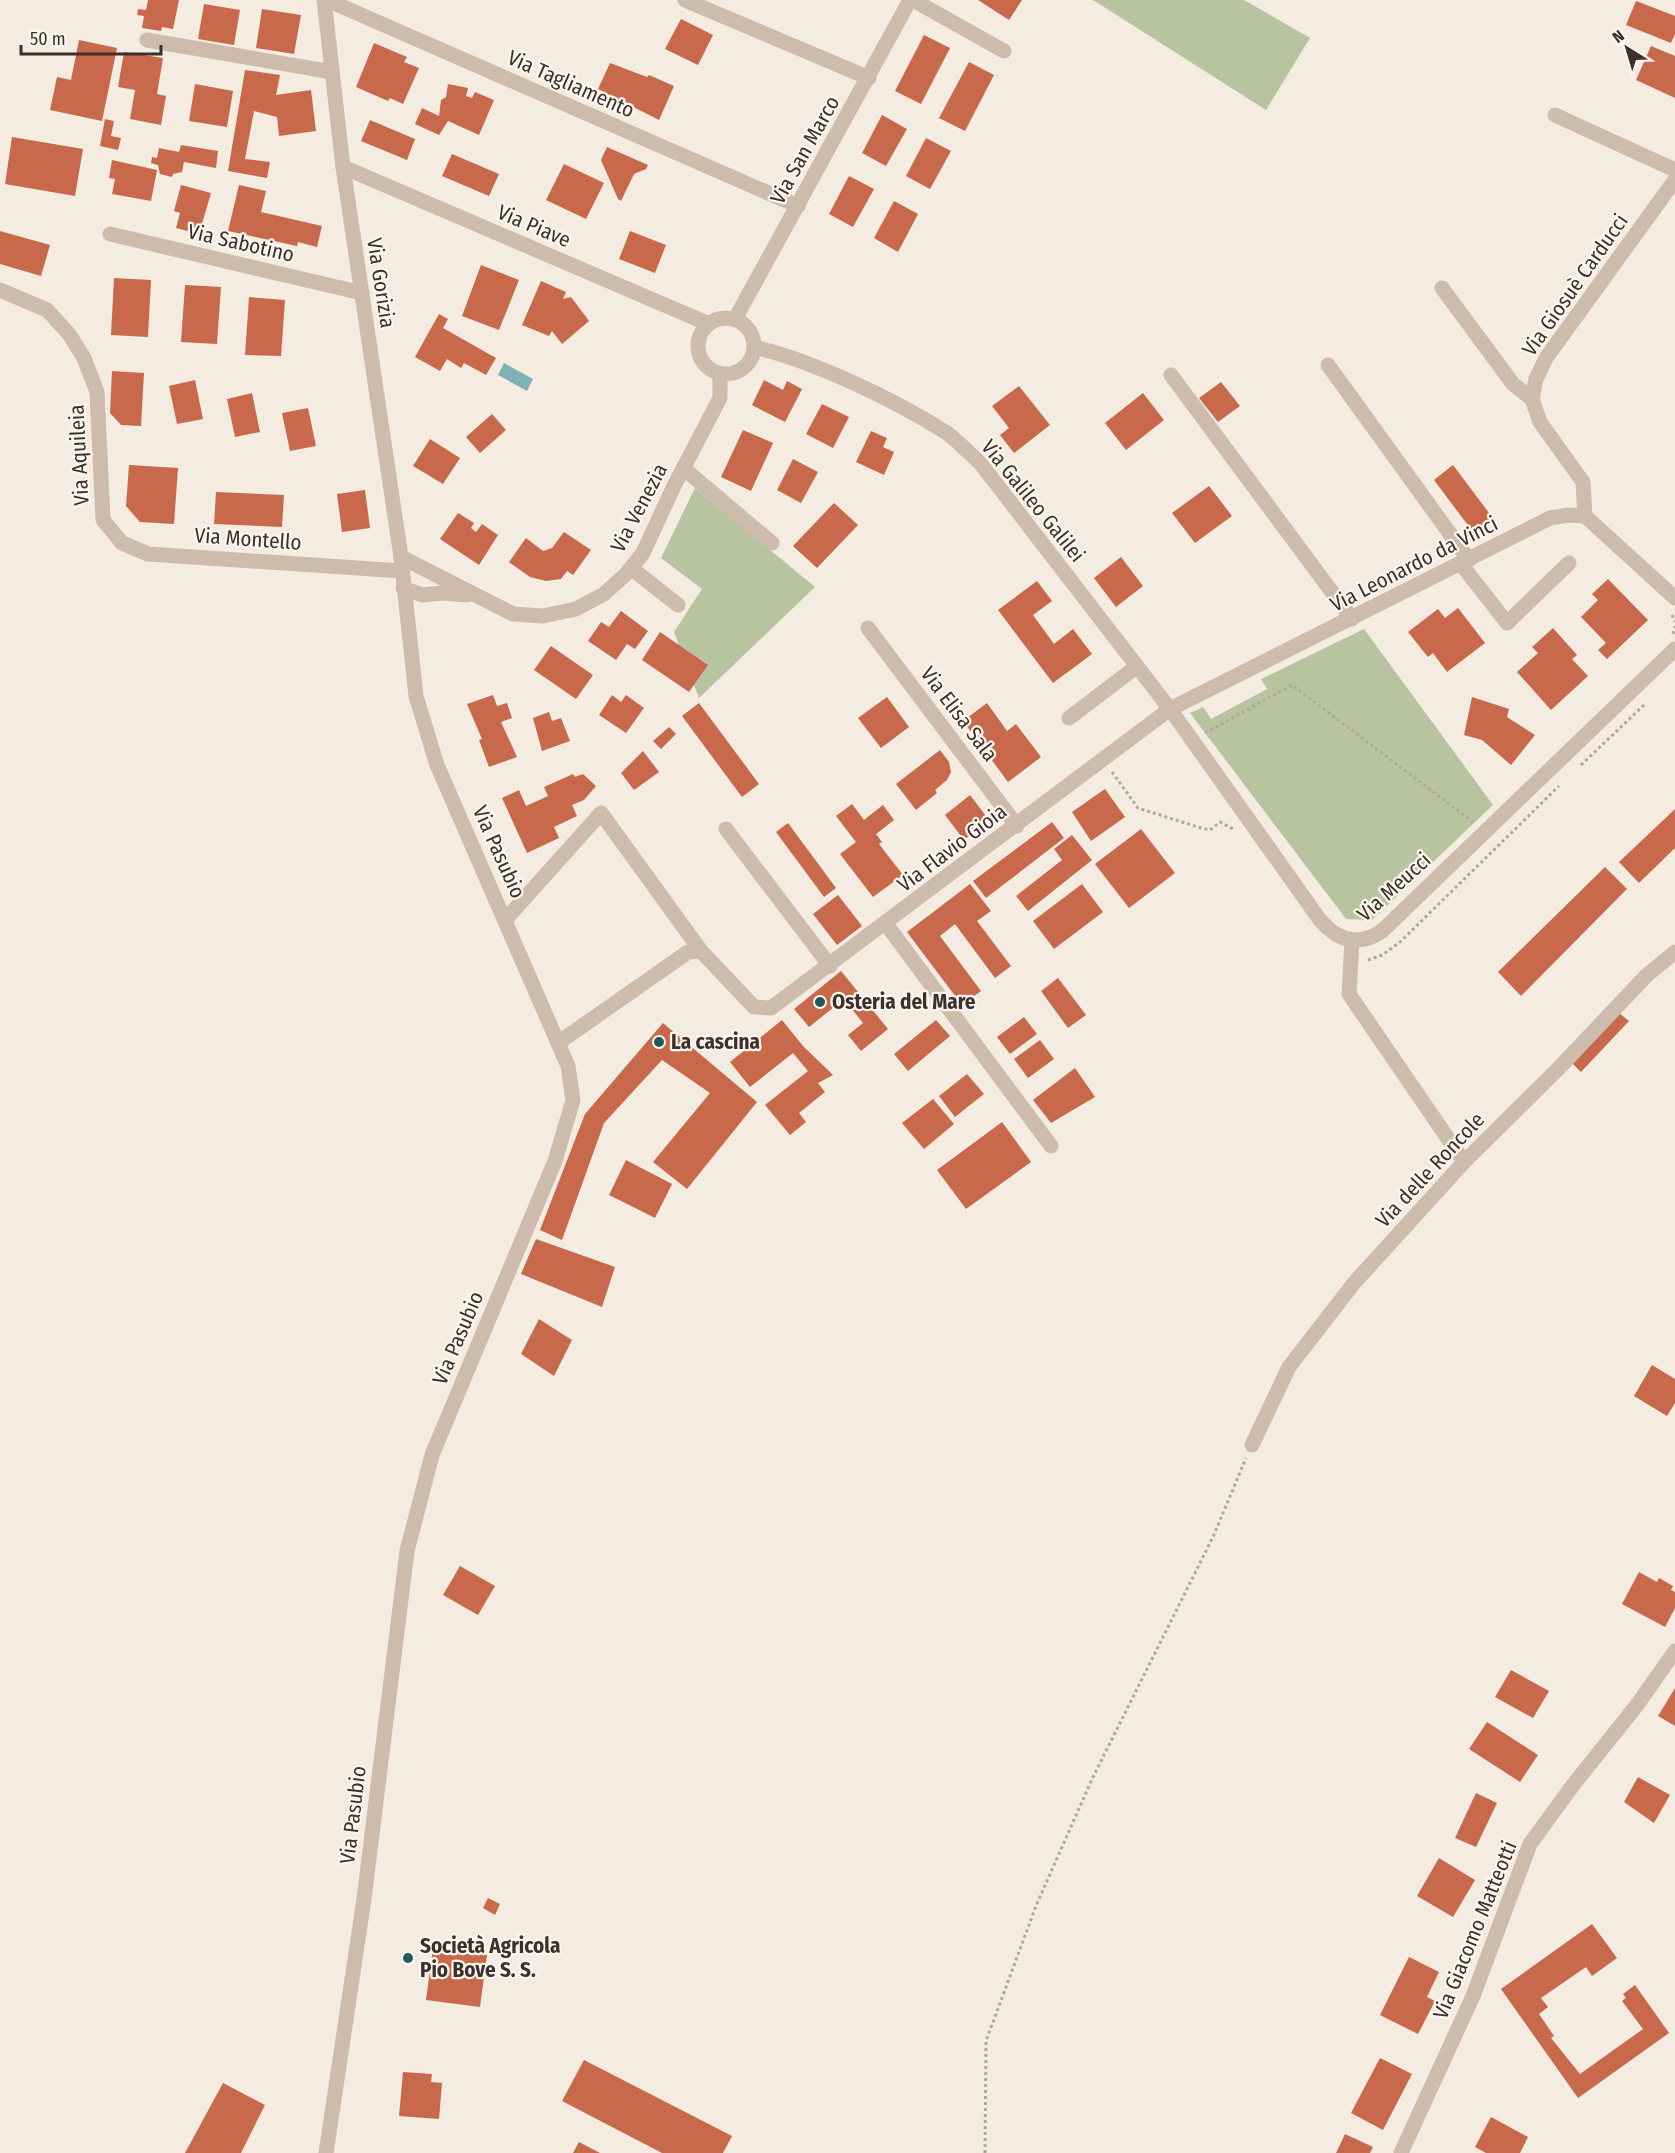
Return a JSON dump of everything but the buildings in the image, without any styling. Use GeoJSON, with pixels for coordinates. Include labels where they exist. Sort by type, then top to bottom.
{"type":"FeatureCollection","features":[{"type":"Feature","properties":{"kind":"street","name":"Via Gorizia"},"geometry":{"type":"LineString","coordinates":[[326,0],[343,167],[401,564]]}},
{"type":"Feature","properties":{"kind":"street","name":"Via Tagliamento"},"geometry":{"type":"LineString","coordinates":[[326,0],[798,206]]}},
{"type":"Feature","properties":{"kind":"street"},"geometry":{"type":"LineString","coordinates":[[685,0],[869,78]]}},
{"type":"Feature","properties":{"kind":"street"},"geometry":{"type":"LineString","coordinates":[[912,0],[1004,51]]}},
{"type":"Feature","properties":{"kind":"street","name":"Via San Marco"},"geometry":{"type":"LineString","coordinates":[[735,319],[912,0]]}},
{"type":"Feature","properties":{"kind":"street"},"geometry":{"type":"LineString","coordinates":[[147,40],[332,72]]}},
{"type":"Feature","properties":{"kind":"street"},"geometry":{"type":"LineString","coordinates":[[1555,115],[1675,170]]}},
{"type":"Feature","properties":{"kind":"street","name":"Via Piave"},"geometry":{"type":"LineString","coordinates":[[343,167],[709,324]]}},
{"type":"Feature","properties":{"kind":"street","name":"Via Giosuè Carducci"},"geometry":{"type":"LineString","coordinates":[[1532,399],[1536,379],[1546,358],[1675,180]]}},
{"type":"Feature","properties":{"kind":"street","name":"Via Sabotino"},"geometry":{"type":"LineString","coordinates":[[110,234],[362,293]]}},
{"type":"Feature","properties":{"kind":"street"},"geometry":{"type":"LineString","coordinates":[[1442,288],[1513,384],[1532,399],[1540,422],[1582,482],[1585,516],[1672,588]]}},
{"type":"Feature","properties":{"kind":"street","name":"Via Aquileia"},"geometry":{"type":"LineString","coordinates":[[0,290],[47,310],[69,334],[84,358],[97,392],[103,520]]}},
{"type":"Feature","properties":{"kind":"street"},"geometry":{"type":"LineString","coordinates":[[725,318],[735,319],[748,328],[754,347],[747,365],[738,372],[720,374],[703,363],[699,353],[700,337],[709,324],[725,318]]}},
{"type":"Feature","properties":{"kind":"street","name":"Via Galileo Galilei"},"geometry":{"type":"LineString","coordinates":[[754,347],[784,354],[901,406],[949,435],[981,464],[1170,710]]}},
{"type":"Feature","properties":{"kind":"street"},"geometry":{"type":"LineString","coordinates":[[1328,365],[1507,623],[1569,563]]}},
{"type":"Feature","properties":{"kind":"street","name":"Via Venezia"},"geometry":{"type":"LineString","coordinates":[[401,564],[513,614],[543,616],[576,609],[604,594],[643,553],[683,468],[720,398],[720,374]]}},
{"type":"Feature","properties":{"kind":"street"},"geometry":{"type":"LineString","coordinates":[[1171,375],[1352,619]]}},
{"type":"Feature","properties":{"kind":"street"},"geometry":{"type":"LineString","coordinates":[[683,468],[772,543]]}},
{"type":"Feature","properties":{"kind":"street","name":"Via Leonardo da Vinci"},"geometry":{"type":"LineString","coordinates":[[1170,710],[1551,518],[1569,515],[1585,516]]}},
{"type":"Feature","properties":{"kind":"street","name":"Via Montello"},"geometry":{"type":"LineString","coordinates":[[103,520],[122,543],[148,554],[401,564]]}},
{"type":"Feature","properties":{"kind":"street","name":"Via Pasubio"},"geometry":{"type":"LineString","coordinates":[[326,2153],[364,1899],[407,1551],[432,1455],[558,1150],[573,1100],[568,1066],[506,919],[437,765],[419,706],[401,564]]}},
{"type":"Feature","properties":{"kind":"street"},"geometry":{"type":"LineString","coordinates":[[631,568],[678,605]]}},
{"type":"Feature","properties":{"kind":"street","name":"Via Venezia"},"geometry":{"type":"LineString","coordinates":[[403,588],[422,595],[442,593],[476,596]]}},
{"type":"Feature","properties":{"kind":"street","name":"Via Elisa Sala"},"geometry":{"type":"LineString","coordinates":[[868,628],[1017,826]]}},
{"type":"Feature","properties":{"kind":"street","name":"Via Meucci"},"geometry":{"type":"LineString","coordinates":[[1170,710],[1320,920],[1338,937],[1352,942],[1366,940],[1382,931],[1675,649]]}},
{"type":"Feature","properties":{"kind":"street"},"geometry":{"type":"LineString","coordinates":[[1069,718],[1136,667]]}},
{"type":"Feature","properties":{"kind":"street","name":"Via Flavio Gioia"},"geometry":{"type":"LineString","coordinates":[[701,951],[754,1007],[771,1008],[1170,710]]}},
{"type":"Feature","properties":{"kind":"street"},"geometry":{"type":"LineString","coordinates":[[506,919],[601,813],[701,951]]}},
{"type":"Feature","properties":{"kind":"street"},"geometry":{"type":"LineString","coordinates":[[726,829],[830,966]]}},
{"type":"Feature","properties":{"kind":"street"},"geometry":{"type":"LineString","coordinates":[[886,924],[1051,1146]]}},
{"type":"Feature","properties":{"kind":"street"},"geometry":{"type":"LineString","coordinates":[[1352,942],[1349,994],[1464,1162]]}},
{"type":"Feature","properties":{"kind":"street"},"geometry":{"type":"LineString","coordinates":[[558,1042],[688,952],[701,951]]}},
{"type":"Feature","properties":{"kind":"street","name":"Via delle Roncole"},"geometry":{"type":"LineString","coordinates":[[1252,1445],[1289,1367],[1354,1283],[1464,1162],[1556,1071],[1647,975],[1675,952]]}},
{"type":"Feature","properties":{"kind":"street","name":"Via Giacomo Matteotti"},"geometry":{"type":"LineString","coordinates":[[1401,2153],[1473,1996],[1530,1845],[1573,1785],[1637,1705],[1675,1651]]}},
{"type":"Feature","properties":{"kind":"path"},"geometry":{"type":"LineString","coordinates":[[1191,740],[1292,685],[1476,824]]}},
{"type":"Feature","properties":{"kind":"path"},"geometry":{"type":"LineString","coordinates":[[1577,769],[1651,698]]}},
{"type":"Feature","properties":{"kind":"path"},"geometry":{"type":"LineString","coordinates":[[1104,760],[1138,808],[1210,830],[1220,822],[1235,830],[1241,839]]}},
{"type":"Feature","properties":{"kind":"path"},"geometry":{"type":"LineString","coordinates":[[1351,959],[1370,960],[1399,943],[1560,785]]}},
{"type":"Feature","properties":{"kind":"path"},"geometry":{"type":"LineString","coordinates":[[985,2153],[986,2041],[1036,1906],[1083,1801],[1203,1558],[1252,1445]]}},
{"type":"Feature","properties":{"kind":"green space"},"geometry":{"type":"Polygon","coordinates":[[[1093,0],[1244,0],[1310,38],[1266,110],[1093,0]]]}},
{"type":"Feature","properties":{"kind":"green space"},"geometry":{"type":"Polygon","coordinates":[[[695,488],[815,587],[699,698],[674,632],[702,589],[661,558],[695,488]]]}},
{"type":"Feature","properties":{"kind":"green space"},"geometry":{"type":"Polygon","coordinates":[[[1364,629],[1493,805],[1372,920],[1346,919],[1190,713],[1203,707],[1211,719],[1267,689],[1261,679],[1364,629]]]}},
{"type":"Feature","properties":{"kind":"water"},"geometry":{"type":"Polygon","coordinates":[[[504,363],[533,379],[527,391],[498,375],[504,363]]]}},
{"type":"Feature","properties":{"kind":"place","name":"Osteria del Mare"},"geometry":{"type":"Point","coordinates":[820,1002]}},
{"type":"Feature","properties":{"kind":"place","name":"La cascina"},"geometry":{"type":"Point","coordinates":[659,1042]}},
{"type":"Feature","properties":{"kind":"place","name":"Società Agricola Pio Bove S. S."},"geometry":{"type":"Point","coordinates":[408,1958]}}]}
